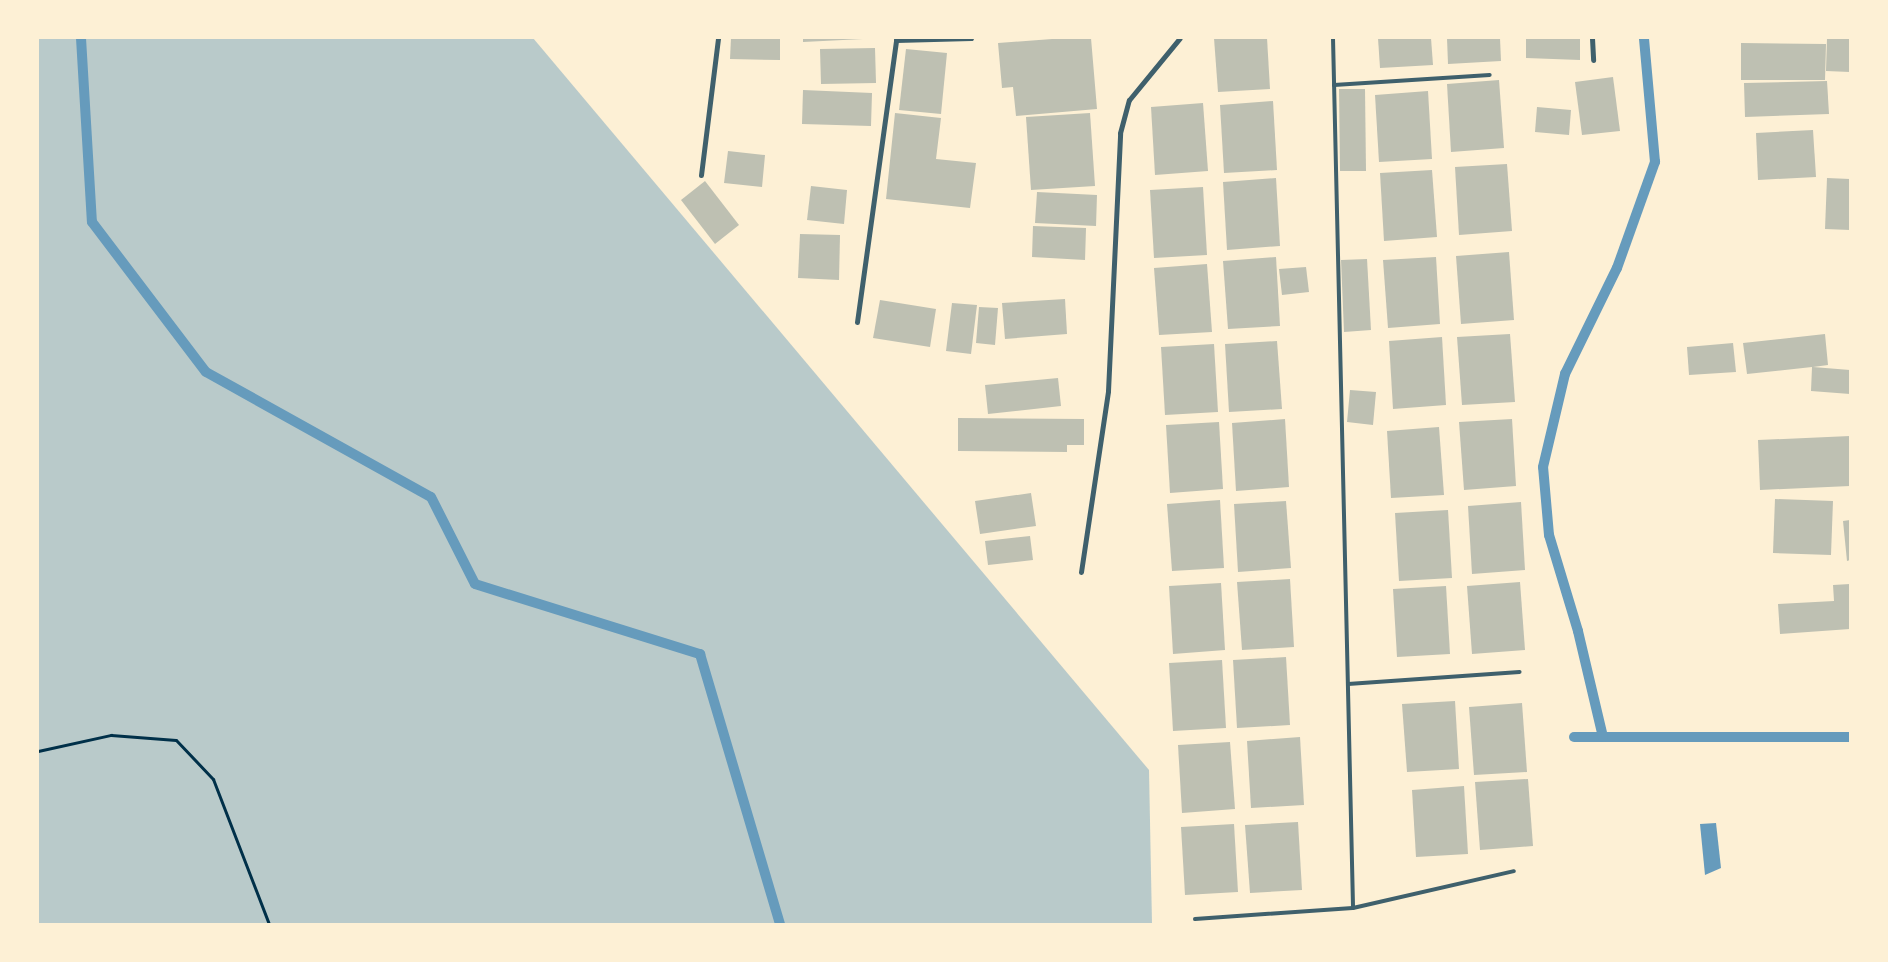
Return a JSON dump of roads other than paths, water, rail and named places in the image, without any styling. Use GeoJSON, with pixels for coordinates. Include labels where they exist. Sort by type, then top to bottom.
{"type":"FeatureCollection","features":[{"type":"Feature","properties":{"kind":"street"},"geometry":{"type":"LineString","coordinates":[[701,175],[718,38]]}},
{"type":"Feature","properties":{"kind":"street"},"geometry":{"type":"LineString","coordinates":[[857,322],[896,39],[970,38]]}},
{"type":"Feature","properties":{"kind":"street"},"geometry":{"type":"LineString","coordinates":[[1081,572],[1108,391],[1120,133],[1129,100],[1180,38]]}},
{"type":"Feature","properties":{"kind":"street"},"geometry":{"type":"LineString","coordinates":[[1592,38],[1593,60]]}},
{"type":"Feature","properties":{"kind":"lane"},"geometry":{"type":"LineString","coordinates":[[1333,38],[1353,908]]}},
{"type":"Feature","properties":{"kind":"lane"},"geometry":{"type":"LineString","coordinates":[[1334,86],[1490,75]]}},
{"type":"Feature","properties":{"kind":"lane"},"geometry":{"type":"LineString","coordinates":[[1348,684],[1520,672]]}},
{"type":"Feature","properties":{"kind":"lane"},"geometry":{"type":"LineString","coordinates":[[1195,919],[1353,908],[1514,871]]}},
{"type":"Feature","properties":{"kind":"water"},"geometry":{"type":"Polygon","coordinates":[[[1716,823],[1721,868],[1705,875],[1700,824],[1716,823]]]}},
{"type":"Feature","properties":{"kind":"waterway"},"geometry":{"type":"LineString","coordinates":[[81,38],[92,222],[206,372],[431,497],[475,584],[700,654],[780,924]]}},
{"type":"Feature","properties":{"kind":"waterway"},"geometry":{"type":"LineString","coordinates":[[1603,737],[1578,631],[1549,535],[1543,467],[1565,374],[1617,268],[1655,162],[1644,38]]}},
{"type":"Feature","properties":{"kind":"waterway"},"geometry":{"type":"LineString","coordinates":[[1574,737],[1850,737]]}}]}
